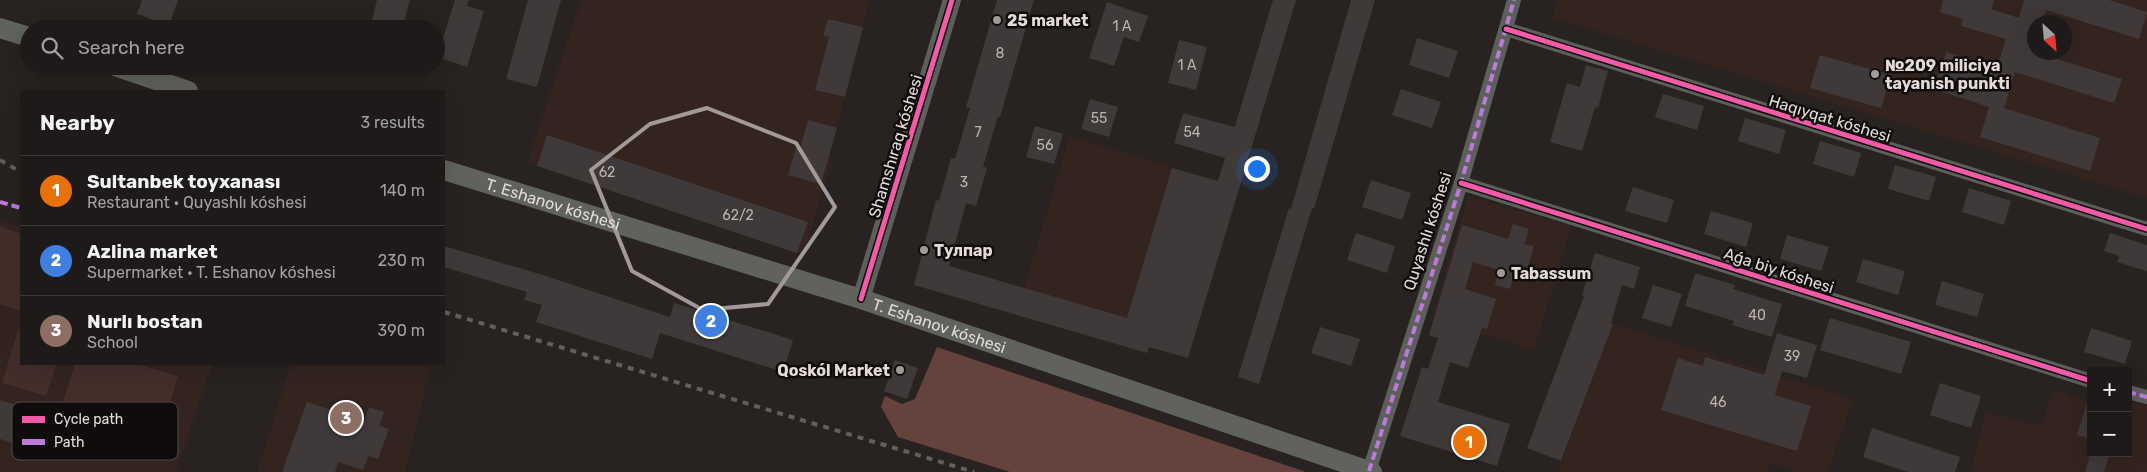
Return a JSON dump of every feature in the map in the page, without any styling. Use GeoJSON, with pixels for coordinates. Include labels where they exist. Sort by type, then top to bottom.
{"type":"FeatureCollection","features":[{"type":"Feature","properties":{"kind":"main road"},"geometry":{"type":"LineString","coordinates":[[0,28],[20,34]]}},
{"type":"Feature","properties":{"kind":"main road"},"geometry":{"type":"LineString","coordinates":[[141,75],[185,90]]}},
{"type":"Feature","properties":{"kind":"main road","name":"T. Eshanov kóshesi"},"geometry":{"type":"LineString","coordinates":[[445,170],[861,299],[1371,471]]}},
{"type":"Feature","properties":{"kind":"street","name":"Shamshıraq kóshesi"},"geometry":{"type":"LineString","coordinates":[[861,299],[952,0]]}},
{"type":"Feature","properties":{"kind":"street","name":"Quyashlı kóshesi"},"geometry":{"type":"LineString","coordinates":[[1371,471],[1514,0]]}},
{"type":"Feature","properties":{"kind":"street","name":"Haqıyqat kóshesi"},"geometry":{"type":"LineString","coordinates":[[1506,30],[2147,229]]}},
{"type":"Feature","properties":{"kind":"street","name":"Aǵa biy kóshesi"},"geometry":{"type":"LineString","coordinates":[[1460,183],[2087,380]]}},
{"type":"Feature","properties":{"kind":"street"},"geometry":{"type":"LineString","coordinates":[[2132,393],[2147,397]]}},
{"type":"Feature","properties":{"kind":"highlighted area"},"geometry":{"type":"Polygon","coordinates":[[[707,108],[796,143],[835,207],[768,304],[703,310],[632,271],[591,170],[650,124],[707,108]]]}},
{"type":"Feature","properties":{"kind":"shaded area"},"geometry":{"type":"Polygon","coordinates":[[[581,0],[870,0],[863,27],[828,19],[823,36],[829,37],[816,90],[845,97],[829,157],[832,158],[804,254],[527,163],[581,0]]]}},
{"type":"Feature","properties":{"kind":"shaded area"},"geometry":{"type":"Polygon","coordinates":[[[1558,0],[2147,0],[2147,198],[1553,18],[1558,0]]]}},
{"type":"Feature","properties":{"kind":"shaded area"},"geometry":{"type":"Polygon","coordinates":[[[1070,136],[1200,176],[1147,353],[1016,314],[1070,136]]]}},
{"type":"Feature","properties":{"kind":"shaded area","name":"Tabassum"},"geometry":{"type":"Polygon","coordinates":[[[1468,196],[1571,226],[1534,350],[1431,319],[1468,196]]]}},
{"type":"Feature","properties":{"kind":"shaded area"},"geometry":{"type":"Polygon","coordinates":[[[0,220],[20,227],[20,365],[212,365],[176,472],[0,472],[0,220]]]}},
{"type":"Feature","properties":{"kind":"shaded area"},"geometry":{"type":"Polygon","coordinates":[[[0,226],[20,234],[20,311],[0,304],[0,226]]]}},
{"type":"Feature","properties":{"kind":"shaded area"},"geometry":{"type":"Polygon","coordinates":[[[1613,324],[1853,399],[1828,472],[1798,472],[1770,463],[1767,472],[1558,472],[1613,324]]]}},
{"type":"Feature","properties":{"kind":"shaded area"},"geometry":{"type":"Polygon","coordinates":[[[19,327],[20,365],[56,365],[46,396],[2,383],[19,327]]]}},
{"type":"Feature","properties":{"kind":"shaded area"},"geometry":{"type":"Polygon","coordinates":[[[937,347],[1306,472],[1010,472],[898,437],[881,407],[885,396],[902,404],[915,399],[937,347]]]}},
{"type":"Feature","properties":{"kind":"shaded area"},"geometry":{"type":"Polygon","coordinates":[[[75,365],[140,365],[178,376],[170,402],[63,402],[75,365]]]}},
{"type":"Feature","properties":{"kind":"shaded area"},"geometry":{"type":"Polygon","coordinates":[[[291,365],[431,365],[405,472],[257,472],[291,365]]]}},
{"type":"Feature","properties":{"kind":"shaded area"},"geometry":{"type":"Polygon","coordinates":[[[2053,391],[2087,400],[2087,457],[2132,457],[2132,397],[2147,402],[2147,472],[1970,472],[1985,412],[2041,426],[2053,391]]]}},
{"type":"Feature","properties":{"kind":"building"},"geometry":{"type":"Polygon","coordinates":[[[142,0],[178,0],[171,20],[154,20],[137,14],[142,0]]]}},
{"type":"Feature","properties":{"kind":"building"},"geometry":{"type":"Polygon","coordinates":[[[377,0],[410,0],[404,20],[372,20],[377,0]]]}},
{"type":"Feature","properties":{"kind":"building"},"geometry":{"type":"Polygon","coordinates":[[[455,0],[469,0],[467,6],[484,11],[467,67],[445,60],[445,32],[455,0]]]}},
{"type":"Feature","properties":{"kind":"building"},"geometry":{"type":"Polygon","coordinates":[[[528,0],[561,0],[537,87],[506,79],[528,0]]]}},
{"type":"Feature","properties":{"kind":"building"},"geometry":{"type":"Polygon","coordinates":[[[997,0],[1034,0],[1000,117],[998,116],[983,167],[987,168],[976,206],[966,203],[949,266],[1127,318],[1172,168],[1218,181],[1225,158],[1174,143],[1183,113],[1235,126],[1273,0],[1296,0],[1188,358],[1149,347],[1147,353],[914,285],[936,200],[939,201],[951,158],[955,159],[970,108],[966,107],[997,0]]]}},
{"type":"Feature","properties":{"kind":"building"},"geometry":{"type":"Polygon","coordinates":[[[1351,0],[1375,0],[1314,209],[1312,208],[1259,384],[1238,377],[1289,208],[1291,209],[1351,0]]]}},
{"type":"Feature","properties":{"kind":"building"},"geometry":{"type":"Polygon","coordinates":[[[1943,0],[1994,0],[1991,9],[2019,18],[2024,0],[2109,0],[2147,12],[2139,39],[2072,18],[2072,15],[2062,15],[2046,10],[2044,15],[2027,15],[2027,60],[2060,60],[2122,79],[2114,103],[2015,72],[2004,108],[2100,138],[2090,171],[1980,137],[1989,107],[1934,89],[1946,52],[1997,68],[2006,39],[1961,26],[1963,19],[1940,12],[1943,0]]]}},
{"type":"Feature","properties":{"kind":"building"},"geometry":{"type":"Polygon","coordinates":[[[1107,2],[1148,16],[1139,42],[1124,37],[1114,66],[1089,58],[1107,2]]]}},
{"type":"Feature","properties":{"kind":"building"},"geometry":{"type":"Polygon","coordinates":[[[828,19],[863,27],[845,97],[815,90],[829,37],[823,36],[828,19]]]}},
{"type":"Feature","properties":{"kind":"building"},"geometry":{"type":"Polygon","coordinates":[[[1417,38],[1458,51],[1449,78],[1409,65],[1417,38]]]}},
{"type":"Feature","properties":{"kind":"building"},"geometry":{"type":"Polygon","coordinates":[[[1179,40],[1207,47],[1196,90],[1168,83],[1179,40]]]}},
{"type":"Feature","properties":{"kind":"building"},"geometry":{"type":"Polygon","coordinates":[[[1820,55],[1891,75],[1881,108],[1810,88],[1820,55]]]}},
{"type":"Feature","properties":{"kind":"building"},"geometry":{"type":"Polygon","coordinates":[[[1586,65],[1608,71],[1598,108],[1595,107],[1582,151],[1550,142],[1567,83],[1580,87],[1586,65]]]}},
{"type":"Feature","properties":{"kind":"building"},"geometry":{"type":"Polygon","coordinates":[[[1401,89],[1441,102],[1432,128],[1392,115],[1401,89]]]}},
{"type":"Feature","properties":{"kind":"building"},"geometry":{"type":"Polygon","coordinates":[[[1663,94],[1704,106],[1697,130],[1655,117],[1663,94]]]}},
{"type":"Feature","properties":{"kind":"building"},"geometry":{"type":"Polygon","coordinates":[[[1090,99],[1118,107],[1109,137],[1081,129],[1090,99]]]}},
{"type":"Feature","properties":{"kind":"building"},"geometry":{"type":"Polygon","coordinates":[[[1745,118],[1786,130],[1779,154],[1738,141],[1745,118]]]}},
{"type":"Feature","properties":{"kind":"building"},"geometry":{"type":"Polygon","coordinates":[[[808,120],[837,128],[821,184],[788,175],[796,148],[800,149],[808,120]]]}},
{"type":"Feature","properties":{"kind":"building"},"geometry":{"type":"Polygon","coordinates":[[[1035,126],[1063,134],[1054,164],[1026,157],[1035,126]]]}},
{"type":"Feature","properties":{"kind":"building"},"geometry":{"type":"Polygon","coordinates":[[[547,135],[808,222],[797,253],[537,166],[547,135]]]}},
{"type":"Feature","properties":{"kind":"building"},"geometry":{"type":"Polygon","coordinates":[[[1820,141],[1861,153],[1854,177],[1813,164],[1820,141]]]}},
{"type":"Feature","properties":{"kind":"building"},"geometry":{"type":"Polygon","coordinates":[[[1895,165],[1936,177],[1929,201],[1888,189],[1895,165]]]}},
{"type":"Feature","properties":{"kind":"building"},"geometry":{"type":"Polygon","coordinates":[[[1371,180],[1411,193],[1402,220],[1362,207],[1371,180]]]}},
{"type":"Feature","properties":{"kind":"building"},"geometry":{"type":"Polygon","coordinates":[[[1633,187],[1674,200],[1667,223],[1625,211],[1633,187]]]}},
{"type":"Feature","properties":{"kind":"building"},"geometry":{"type":"Polygon","coordinates":[[[1969,188],[2011,201],[2004,225],[1962,212],[1969,188]]]}},
{"type":"Feature","properties":{"kind":"building"},"geometry":{"type":"Polygon","coordinates":[[[1711,211],[1753,223],[1746,247],[1704,234],[1711,211]]]}},
{"type":"Feature","properties":{"kind":"building"},"geometry":{"type":"Polygon","coordinates":[[[1513,224],[1529,229],[1524,244],[1534,246],[1525,278],[1514,275],[1510,289],[1495,285],[1499,270],[1473,262],[1465,289],[1496,299],[1487,329],[1482,328],[1468,368],[1450,362],[1438,402],[1510,424],[1497,466],[1400,436],[1422,367],[1428,369],[1438,338],[1429,335],[1462,225],[1508,239],[1513,224]]]}},
{"type":"Feature","properties":{"kind":"building"},"geometry":{"type":"Polygon","coordinates":[[[1356,233],[1395,246],[1387,273],[1347,260],[1356,233]]]}},
{"type":"Feature","properties":{"kind":"building"},"geometry":{"type":"Polygon","coordinates":[[[2110,233],[2147,245],[2147,271],[2117,262],[2119,256],[2104,251],[2110,233]]]}},
{"type":"Feature","properties":{"kind":"building"},"geometry":{"type":"Polygon","coordinates":[[[1787,235],[1829,247],[1821,271],[1780,259],[1787,235]]]}},
{"type":"Feature","properties":{"kind":"building"},"geometry":{"type":"Polygon","coordinates":[[[445,246],[546,276],[670,317],[674,303],[793,340],[783,372],[660,333],[652,359],[536,322],[542,305],[524,300],[527,292],[445,267],[445,246]]]}},
{"type":"Feature","properties":{"kind":"building"},"geometry":{"type":"Polygon","coordinates":[[[1595,253],[1640,267],[1634,289],[1622,285],[1611,323],[1613,324],[1561,461],[1527,448],[1584,296],[1582,295],[1595,253]]]}},
{"type":"Feature","properties":{"kind":"building"},"geometry":{"type":"Polygon","coordinates":[[[1863,259],[1905,271],[1898,295],[1856,282],[1863,259]]]}},
{"type":"Feature","properties":{"kind":"building"},"geometry":{"type":"Polygon","coordinates":[[[1695,273],[1735,285],[1733,289],[1782,304],[1772,337],[1732,325],[1734,321],[1685,306],[1695,273]]]}},
{"type":"Feature","properties":{"kind":"building"},"geometry":{"type":"Polygon","coordinates":[[[1942,281],[1984,294],[1977,317],[1935,305],[1942,281]]]}},
{"type":"Feature","properties":{"kind":"building"},"geometry":{"type":"Polygon","coordinates":[[[1653,285],[1682,294],[1671,327],[1642,318],[1653,285]]]}},
{"type":"Feature","properties":{"kind":"building"},"geometry":{"type":"Polygon","coordinates":[[[1830,318],[1911,342],[1901,374],[1820,350],[1830,318]]]}},
{"type":"Feature","properties":{"kind":"building"},"geometry":{"type":"Polygon","coordinates":[[[1320,327],[1360,339],[1351,366],[1311,353],[1320,327]]]}},
{"type":"Feature","properties":{"kind":"building"},"geometry":{"type":"Polygon","coordinates":[[[2091,328],[2132,341],[2125,364],[2084,352],[2091,328]]]}},
{"type":"Feature","properties":{"kind":"building"},"geometry":{"type":"Polygon","coordinates":[[[1777,333],[1817,345],[1807,378],[1782,371],[1775,395],[1811,406],[1797,451],[1661,410],[1678,358],[1703,366],[1705,357],[1764,375],[1777,333]]]}},
{"type":"Feature","properties":{"kind":"building"},"geometry":{"type":"Polygon","coordinates":[[[895,360],[918,368],[907,399],[884,391],[895,360]]]}},
{"type":"Feature","properties":{"kind":"building"},"geometry":{"type":"Polygon","coordinates":[[[1940,383],[1981,396],[1971,428],[1930,415],[1940,383]]]}},
{"type":"Feature","properties":{"kind":"building"},"geometry":{"type":"Polygon","coordinates":[[[0,400],[12,404],[12,443],[0,439],[0,400]]]}},
{"type":"Feature","properties":{"kind":"building"},"geometry":{"type":"Polygon","coordinates":[[[307,402],[364,421],[369,407],[384,412],[379,426],[389,429],[378,459],[368,456],[363,470],[338,462],[335,472],[282,472],[307,402]]]}},
{"type":"Feature","properties":{"kind":"building"},"geometry":{"type":"Polygon","coordinates":[[[2087,403],[2087,438],[2077,435],[2087,403]]]}},
{"type":"Feature","properties":{"kind":"building"},"geometry":{"type":"Polygon","coordinates":[[[1872,428],[1960,457],[1955,472],[1908,472],[1863,457],[1872,428]]]}},
{"type":"Feature","properties":{"kind":"building"},"geometry":{"type":"Polygon","coordinates":[[[2090,457],[2109,457],[2104,472],[2085,472],[2090,457]]]}},
{"type":"Feature","properties":{"kind":"railway"},"geometry":{"type":"LineString","coordinates":[[0,160],[20,171]]}},
{"type":"Feature","properties":{"kind":"railway"},"geometry":{"type":"LineString","coordinates":[[445,312],[974,472]]}},
{"type":"Feature","properties":{"kind":"marked path"},"geometry":{"type":"LineString","coordinates":[[1369,471],[1461,183],[1514,0]]}},
{"type":"Feature","properties":{"kind":"marked path"},"geometry":{"type":"LineString","coordinates":[[0,202],[20,208]]}},
{"type":"Feature","properties":{"kind":"marked path"},"geometry":{"type":"LineString","coordinates":[[2132,393],[2147,397]]}},
{"type":"Feature","properties":{"kind":"cycle path"},"geometry":{"type":"LineString","coordinates":[[861,299],[952,0]]}},
{"type":"Feature","properties":{"kind":"cycle path"},"geometry":{"type":"LineString","coordinates":[[1506,29],[2147,229]]}},
{"type":"Feature","properties":{"kind":"cycle path"},"geometry":{"type":"LineString","coordinates":[[1461,183],[2087,380]]}},
{"type":"Feature","properties":{"kind":"place","name":"25 market"},"geometry":{"type":"Point","coordinates":[997,20]}},
{"type":"Feature","properties":{"kind":"place","name":"№209 miliciya tayanish punkti"},"geometry":{"type":"Point","coordinates":[1875,74]}},
{"type":"Feature","properties":{"kind":"place","name":"Тулпар"},"geometry":{"type":"Point","coordinates":[924,250]}},
{"type":"Feature","properties":{"kind":"place","name":"Tabassum"},"geometry":{"type":"Point","coordinates":[1501,273]}},
{"type":"Feature","properties":{"kind":"place","name":"Azlina market"},"geometry":{"type":"Point","coordinates":[711,321]}},
{"type":"Feature","properties":{"kind":"place","name":"Qoskól Market"},"geometry":{"type":"Point","coordinates":[900,370]}},
{"type":"Feature","properties":{"kind":"place","name":"Nurlı bostan"},"geometry":{"type":"Point","coordinates":[346,418]}},
{"type":"Feature","properties":{"kind":"place","name":"Sultanbek toyxanası"},"geometry":{"type":"Point","coordinates":[1469,442]}}]}
